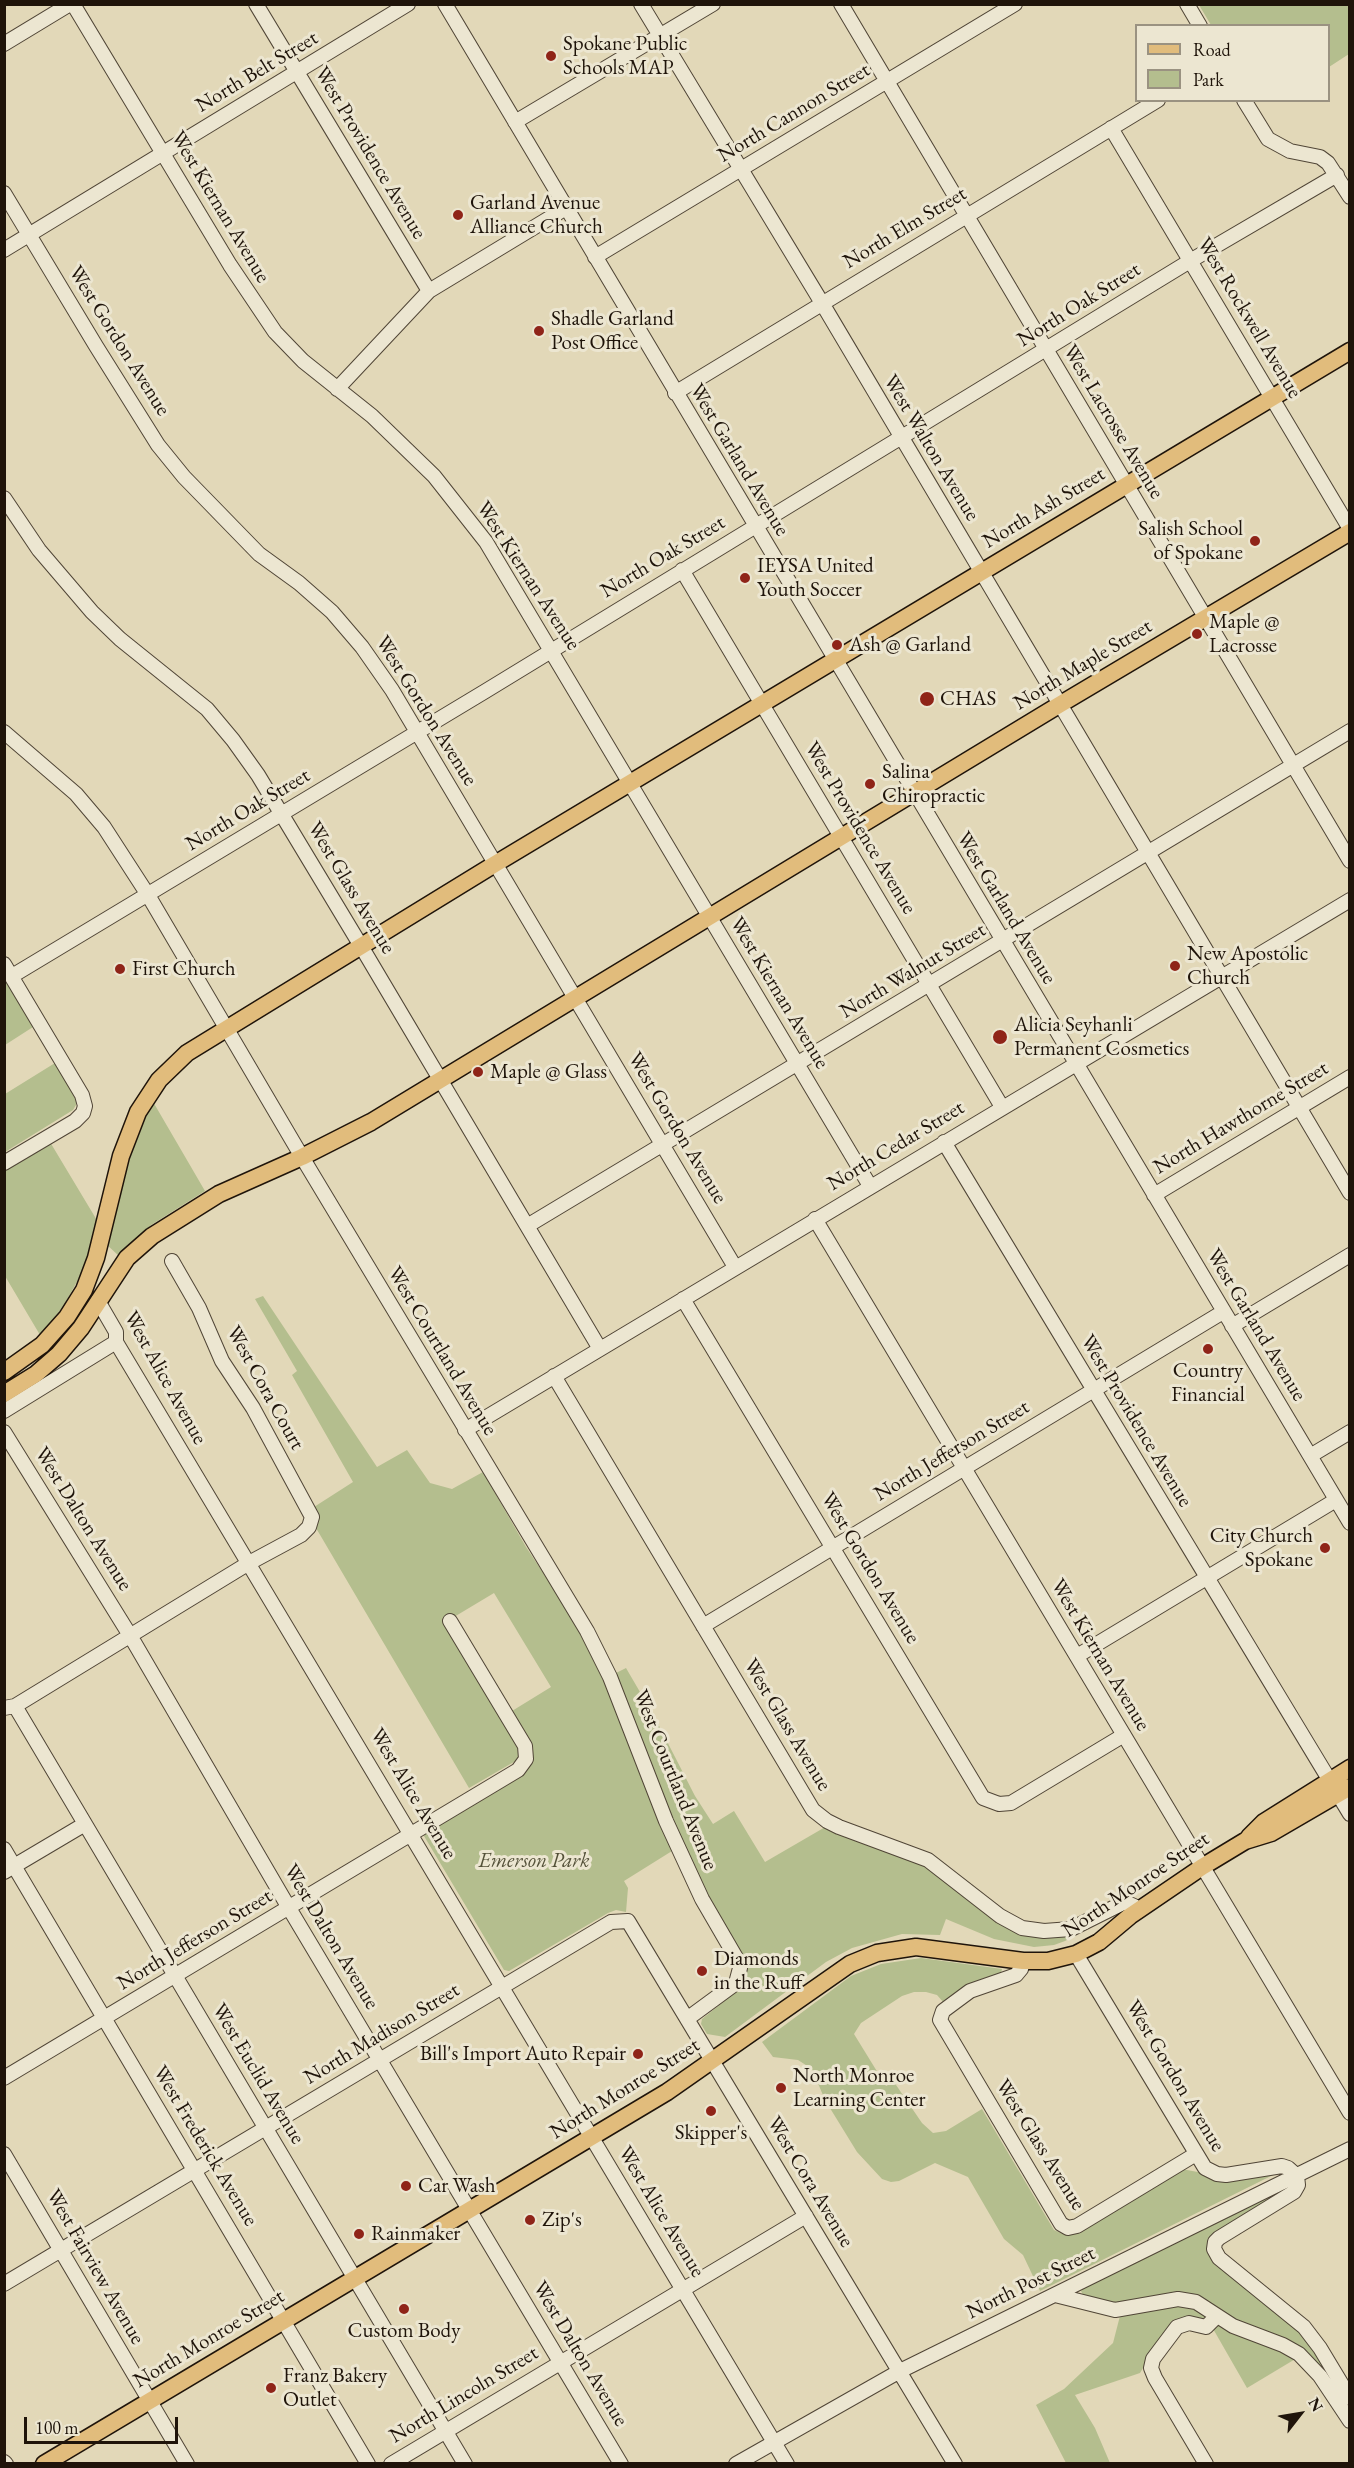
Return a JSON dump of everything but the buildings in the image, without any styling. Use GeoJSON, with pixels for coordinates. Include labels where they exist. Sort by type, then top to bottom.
{"type":"FeatureCollection","features":[{"type":"Feature","properties":{"kind":"main road","name":"North Ash Street"},"geometry":{"type":"LineString","coordinates":[[4,1372],[42,1345],[67,1317],[84,1290],[96,1258],[120,1156],[138,1112],[159,1080],[187,1053],[495,864],[1350,351]]}},
{"type":"Feature","properties":{"kind":"main road","name":"North Maple Street"},"geometry":{"type":"LineString","coordinates":[[4,1394],[36,1374],[59,1354],[81,1328],[127,1258],[152,1236],[219,1194],[302,1157],[371,1122],[1350,531]]}},
{"type":"Feature","properties":{"kind":"main road","name":"North Monroe Street"},"geometry":{"type":"LineString","coordinates":[[44,2463],[592,2137],[713,2062],[838,1971],[877,1953],[903,1948],[928,1947],[1023,1961],[1048,1961],[1077,1954],[1099,1942],[1138,1911],[1202,1867],[1245,1841],[1264,1822],[1338,1787],[1350,1768]]}},
{"type":"Feature","properties":{"kind":"street"},"geometry":{"type":"LineString","coordinates":[[4,44],[71,4]]}},
{"type":"Feature","properties":{"kind":"street","name":"West Kiernan Avenue"},"geometry":{"type":"LineString","coordinates":[[71,4],[242,283],[270,324],[303,361],[372,416],[434,476],[486,542],[870,1186]]}},
{"type":"Feature","properties":{"kind":"street","name":"West Providence Avenue"},"geometry":{"type":"LineString","coordinates":[[256,4],[429,291]]}},
{"type":"Feature","properties":{"kind":"street","name":"North Belt Street"},"geometry":{"type":"LineString","coordinates":[[4,250],[408,4]]}},
{"type":"Feature","properties":{"kind":"street","name":"West Garland Avenue"},"geometry":{"type":"LineString","coordinates":[[445,4],[754,527],[1350,1523]]}},
{"type":"Feature","properties":{"kind":"street","name":"West Walton Avenue"},"geometry":{"type":"LineString","coordinates":[[641,4],[822,303],[1350,1193]]}},
{"type":"Feature","properties":{"kind":"street"},"geometry":{"type":"LineString","coordinates":[[515,123],[713,4]]}},
{"type":"Feature","properties":{"kind":"street","name":"West Lacrosse Avenue"},"geometry":{"type":"LineString","coordinates":[[841,4],[1350,861]]}},
{"type":"Feature","properties":{"kind":"street","name":"North Cannon Street"},"geometry":{"type":"LineString","coordinates":[[595,257],[1014,4]]}},
{"type":"Feature","properties":{"kind":"street"},"geometry":{"type":"LineString","coordinates":[[1187,4],[1199,24]]}},
{"type":"Feature","properties":{"kind":"street","name":"North Elm Street"},"geometry":{"type":"LineString","coordinates":[[675,393],[1155,102]]}},
{"type":"Feature","properties":{"kind":"street"},"geometry":{"type":"LineString","coordinates":[[1245,102],[1268,139],[1290,150],[1320,157],[1328,163],[1350,197]]}},
{"type":"Feature","properties":{"kind":"street","name":"West Rockwell Avenue"},"geometry":{"type":"LineString","coordinates":[[1111,128],[1350,531]]}},
{"type":"Feature","properties":{"kind":"street","name":"North Oak Street"},"geometry":{"type":"LineString","coordinates":[[8,970],[148,895],[1046,351],[1190,261],[1337,175]]}},
{"type":"Feature","properties":{"kind":"street","name":"West Gordon Avenue"},"geometry":{"type":"LineString","coordinates":[[4,194],[158,445],[184,477],[259,554],[299,583],[332,612],[362,647],[392,690],[735,1268]]}},
{"type":"Feature","properties":{"kind":"street"},"geometry":{"type":"LineString","coordinates":[[336,389],[429,291],[566,208]]}},
{"type":"Feature","properties":{"kind":"street","name":"West Glass Avenue"},"geometry":{"type":"LineString","coordinates":[[4,498],[39,550],[92,612],[120,639],[207,709],[233,740],[282,814],[600,1349]]}},
{"type":"Feature","properties":{"kind":"street","name":"West Providence Avenue"},"geometry":{"type":"LineString","coordinates":[[682,570],[1002,1107]]}},
{"type":"Feature","properties":{"kind":"street","name":"North Walnut Street"},"geometry":{"type":"LineString","coordinates":[[527,1226],[1350,731]]}},
{"type":"Feature","properties":{"kind":"street","name":"West Courtland Avenue"},"geometry":{"type":"LineString","coordinates":[[4,732],[76,794],[104,827],[148,895],[302,1157],[587,1631],[610,1677],[666,1821],[702,1899],[740,1968],[736,1983],[687,2019]]}},
{"type":"Feature","properties":{"kind":"street","name":"North Cedar Street"},"geometry":{"type":"LineString","coordinates":[[465,1430],[1350,900]]}},
{"type":"Feature","properties":{"kind":"street"},"geometry":{"type":"LineString","coordinates":[[4,1163],[75,1121],[85,1109],[82,1095],[8,970]]}},
{"type":"Feature","properties":{"kind":"street","name":"North Hawthorne Street"},"geometry":{"type":"LineString","coordinates":[[1154,1195],[1350,1077]]}},
{"type":"Feature","properties":{"kind":"street","name":"West Providence Avenue"},"geometry":{"type":"LineString","coordinates":[[944,1142],[1206,1577],[1338,1787],[1350,1814]]}},
{"type":"Feature","properties":{"kind":"street","name":"West Kiernan Avenue"},"geometry":{"type":"LineString","coordinates":[[815,1219],[1350,2113]]}},
{"type":"Feature","properties":{"kind":"street"},"geometry":{"type":"LineString","coordinates":[[1232,1326],[1350,1255]]}},
{"type":"Feature","properties":{"kind":"street","name":"West Cora Court"},"geometry":{"type":"LineString","coordinates":[[172,1261],[199,1308],[222,1361],[253,1408],[312,1517],[309,1527],[301,1535],[249,1563]]}},
{"type":"Feature","properties":{"kind":"street","name":"West Gordon Avenue"},"geometry":{"type":"LineString","coordinates":[[683,1299],[983,1798],[999,1804],[1011,1803],[1124,1736]]}},
{"type":"Feature","properties":{"kind":"street","name":"West Alice Avenue"},"geometry":{"type":"LineString","coordinates":[[98,1301],[116,1332],[116,1342],[787,2463]]}},
{"type":"Feature","properties":{"kind":"street","name":"North Jefferson Street"},"geometry":{"type":"LineString","coordinates":[[703,1626],[1223,1312]]}},
{"type":"Feature","properties":{"kind":"street"},"geometry":{"type":"LineString","coordinates":[[4,1411],[116,1342]]}},
{"type":"Feature","properties":{"kind":"street","name":"West Glass Avenue"},"geometry":{"type":"LineString","coordinates":[[554,1376],[813,1810],[827,1821],[928,1860],[1000,1916],[1022,1928],[1044,1931],[1071,1929],[1125,1902],[1132,1904],[1138,1911]]}},
{"type":"Feature","properties":{"kind":"street","name":"West Dalton Avenue"},"geometry":{"type":"LineString","coordinates":[[4,1432],[130,1637],[621,2463]]}},
{"type":"Feature","properties":{"kind":"street"},"geometry":{"type":"LineString","coordinates":[[1310,1456],[1350,1432]]}},
{"type":"Feature","properties":{"kind":"street"},"geometry":{"type":"LineString","coordinates":[[1077,1656],[1336,1500]]}},
{"type":"Feature","properties":{"kind":"street"},"geometry":{"type":"LineString","coordinates":[[10,1707],[130,1637],[249,1563]]}},
{"type":"Feature","properties":{"kind":"street","name":"North Jefferson Street"},"geometry":{"type":"LineString","coordinates":[[4,2078],[518,1770],[526,1759],[525,1746],[450,1621]]}},
{"type":"Feature","properties":{"kind":"street","name":"West Euclid Avenue"},"geometry":{"type":"LineString","coordinates":[[10,1707],[85,1824],[465,2463]]}},
{"type":"Feature","properties":{"kind":"street"},"geometry":{"type":"LineString","coordinates":[[9,1869],[85,1824]]}},
{"type":"Feature","properties":{"kind":"street","name":"West Frederick Avenue"},"geometry":{"type":"LineString","coordinates":[[4,1850],[9,1869],[105,2018],[368,2463]]}},
{"type":"Feature","properties":{"kind":"street","name":"North Madison Street"},"geometry":{"type":"LineString","coordinates":[[4,2284],[611,1922],[628,1922]]}},
{"type":"Feature","properties":{"kind":"street","name":"West Cora Avenue"},"geometry":{"type":"LineString","coordinates":[[628,1922],[956,2463]]}},
{"type":"Feature","properties":{"kind":"street","name":"West Gordon Avenue"},"geometry":{"type":"LineString","coordinates":[[1077,1954],[1205,2168],[1217,2175],[1232,2175],[1282,2166],[1297,2176]]}},
{"type":"Feature","properties":{"kind":"street","name":"West Glass Avenue"},"geometry":{"type":"LineString","coordinates":[[1023,1961],[1022,1969],[1016,1975],[970,1991],[953,2002],[940,2016],[943,2026],[1059,2221],[1070,2229]]}},
{"type":"Feature","properties":{"kind":"street","name":"North Post Street"},"geometry":{"type":"LineString","coordinates":[[736,2463],[900,2372],[1350,2149]]}},
{"type":"Feature","properties":{"kind":"street","name":"West Fairview Avenue"},"geometry":{"type":"LineString","coordinates":[[4,2154],[187,2463]]}},
{"type":"Feature","properties":{"kind":"street","name":"North Post Street"},"geometry":{"type":"LineString","coordinates":[[1070,2229],[1196,2154]]}},
{"type":"Feature","properties":{"kind":"street"},"geometry":{"type":"LineString","coordinates":[[1297,2176],[1298,2185],[1294,2193],[1219,2238],[1215,2242],[1214,2249],[1219,2258],[1304,2327],[1320,2348],[1350,2398]]}},
{"type":"Feature","properties":{"kind":"street","name":"North Lincoln Street"},"geometry":{"type":"LineString","coordinates":[[391,2463],[806,2216]]}},
{"type":"Feature","properties":{"kind":"street"},"geometry":{"type":"LineString","coordinates":[[1055,2295],[1114,2310],[1185,2299],[1201,2305],[1233,2326],[1283,2345],[1299,2354],[1320,2376],[1350,2421]]}},
{"type":"Feature","properties":{"kind":"street"},"geometry":{"type":"LineString","coordinates":[[1206,2463],[1155,2379],[1151,2366],[1177,2327],[1189,2323],[1206,2327],[1217,2316]]}},
{"type":"Feature","properties":{"kind":"green space"},"geometry":{"type":"Polygon","coordinates":[[[1199,5],[1349,5],[1349,54],[1330,66],[1330,24],[1210,24],[1199,5]]]}},
{"type":"Feature","properties":{"kind":"green space"},"geometry":{"type":"Polygon","coordinates":[[[5,980],[33,1027],[4,1045],[5,980]]]}},
{"type":"Feature","properties":{"kind":"green space"},"geometry":{"type":"Polygon","coordinates":[[[55,1063],[76,1098],[76,1105],[73,1110],[5,1152],[5,1094],[55,1063]]]}},
{"type":"Feature","properties":{"kind":"green space"},"geometry":{"type":"Polygon","coordinates":[[[152,1100],[205,1191],[151,1225],[119,1256],[106,1244],[127,1156],[152,1100]]]}},
{"type":"Feature","properties":{"kind":"green space"},"geometry":{"type":"Polygon","coordinates":[[[50,1142],[98,1222],[85,1267],[63,1307],[40,1335],[5,1276],[4,1169],[50,1142]]]}},
{"type":"Feature","properties":{"kind":"green space","name":"Emerson Park"},"geometry":{"type":"Polygon","coordinates":[[[263,1296],[377,1467],[407,1450],[430,1483],[452,1489],[483,1472],[526,1547],[585,1636],[606,1681],[672,1851],[624,1881],[628,1888],[626,1912],[616,1910],[608,1913],[509,1971],[504,1970],[424,1836],[425,1832],[522,1774],[528,1767],[533,1757],[533,1748],[512,1711],[551,1687],[494,1593],[444,1623],[519,1746],[521,1753],[519,1759],[469,1788],[316,1528],[314,1507],[353,1482],[292,1375],[297,1371],[255,1299],[263,1296]]]}},
{"type":"Feature","properties":{"kind":"green space"},"geometry":{"type":"Polygon","coordinates":[[[626,1668],[654,1716],[695,1796],[713,1824],[734,1811],[765,1862],[827,1826],[916,1858],[1020,1930],[1104,1920],[1065,1941],[1054,1945],[1034,1947],[994,1939],[946,1919],[940,1935],[902,1934],[852,1948],[826,1962],[725,2037],[707,2034],[701,2024],[702,2019],[743,1986],[747,1977],[746,1962],[720,1921],[686,1855],[614,1674],[626,1668]]]}},
{"type":"Feature","properties":{"kind":"green space"},"geometry":{"type":"Polygon","coordinates":[[[921,1958],[1002,1969],[1001,1973],[962,1988],[944,2003],[937,1995],[926,1992],[914,1992],[902,1996],[861,2023],[854,2034],[886,2086],[894,2082],[922,2123],[933,2133],[946,2131],[982,2109],[1054,2230],[1065,2235],[1075,2233],[1177,2170],[1224,2177],[1282,2168],[1273,2175],[1040,2291],[1023,2255],[1004,2239],[968,2177],[935,2163],[899,2181],[891,2182],[882,2179],[857,2152],[825,2100],[812,2069],[798,2060],[773,2057],[762,2042],[851,1976],[881,1964],[921,1958]]]}},
{"type":"Feature","properties":{"kind":"green space"},"geometry":{"type":"Polygon","coordinates":[[[1288,2185],[1292,2186],[1214,2235],[1207,2244],[1210,2255],[1306,2335],[1349,2404],[1349,2414],[1297,2358],[1247,2388],[1212,2327],[1189,2317],[1172,2321],[1140,2373],[1075,2395],[1095,2428],[1110,2463],[1066,2463],[1036,2405],[1064,2389],[1113,2343],[1121,2312],[1083,2295],[1081,2291],[1086,2285],[1288,2185]]]}},
{"type":"Feature","properties":{"kind":"place","name":"Spokane Public Schools MAP"},"geometry":{"type":"Point","coordinates":[551,56]}},
{"type":"Feature","properties":{"kind":"place","name":"Garland Avenue Alliance Church"},"geometry":{"type":"Point","coordinates":[458,215]}},
{"type":"Feature","properties":{"kind":"place","name":"Shadle Garland Post Office"},"geometry":{"type":"Point","coordinates":[539,331]}},
{"type":"Feature","properties":{"kind":"place","name":"Salish School of Spokane"},"geometry":{"type":"Point","coordinates":[1255,541]}},
{"type":"Feature","properties":{"kind":"place","name":"IEYSA United Youth Soccer"},"geometry":{"type":"Point","coordinates":[745,578]}},
{"type":"Feature","properties":{"kind":"place","name":"Maple @ Lacrosse"},"geometry":{"type":"Point","coordinates":[1197,634]}},
{"type":"Feature","properties":{"kind":"place","name":"Ash @ Garland"},"geometry":{"type":"Point","coordinates":[837,645]}},
{"type":"Feature","properties":{"kind":"place","name":"CHAS"},"geometry":{"type":"Point","coordinates":[927,699]}},
{"type":"Feature","properties":{"kind":"place","name":"Salina Chiropractic"},"geometry":{"type":"Point","coordinates":[870,784]}},
{"type":"Feature","properties":{"kind":"place","name":"New Apostolic Church"},"geometry":{"type":"Point","coordinates":[1175,966]}},
{"type":"Feature","properties":{"kind":"place","name":"First Church"},"geometry":{"type":"Point","coordinates":[120,969]}},
{"type":"Feature","properties":{"kind":"place","name":"Alicia Seyhanli Permanent Cosmetics"},"geometry":{"type":"Point","coordinates":[1000,1037]}},
{"type":"Feature","properties":{"kind":"place","name":"Maple @ Glass"},"geometry":{"type":"Point","coordinates":[478,1072]}},
{"type":"Feature","properties":{"kind":"place","name":"Country Financial"},"geometry":{"type":"Point","coordinates":[1208,1349]}},
{"type":"Feature","properties":{"kind":"place","name":"City Church Spokane"},"geometry":{"type":"Point","coordinates":[1325,1548]}},
{"type":"Feature","properties":{"kind":"place","name":"Diamonds in the Ruff"},"geometry":{"type":"Point","coordinates":[702,1971]}},
{"type":"Feature","properties":{"kind":"place","name":"Bill's Import Auto Repair"},"geometry":{"type":"Point","coordinates":[638,2054]}},
{"type":"Feature","properties":{"kind":"place","name":"North Monroe Learning Center"},"geometry":{"type":"Point","coordinates":[781,2088]}},
{"type":"Feature","properties":{"kind":"place","name":"Skipper's"},"geometry":{"type":"Point","coordinates":[711,2111]}},
{"type":"Feature","properties":{"kind":"place","name":"Car Wash"},"geometry":{"type":"Point","coordinates":[406,2186]}},
{"type":"Feature","properties":{"kind":"place","name":"Zip's"},"geometry":{"type":"Point","coordinates":[530,2220]}},
{"type":"Feature","properties":{"kind":"place","name":"Rainmaker"},"geometry":{"type":"Point","coordinates":[359,2234]}},
{"type":"Feature","properties":{"kind":"place","name":"Custom Body"},"geometry":{"type":"Point","coordinates":[404,2309]}},
{"type":"Feature","properties":{"kind":"place","name":"Franz Bakery Outlet"},"geometry":{"type":"Point","coordinates":[271,2388]}}]}
